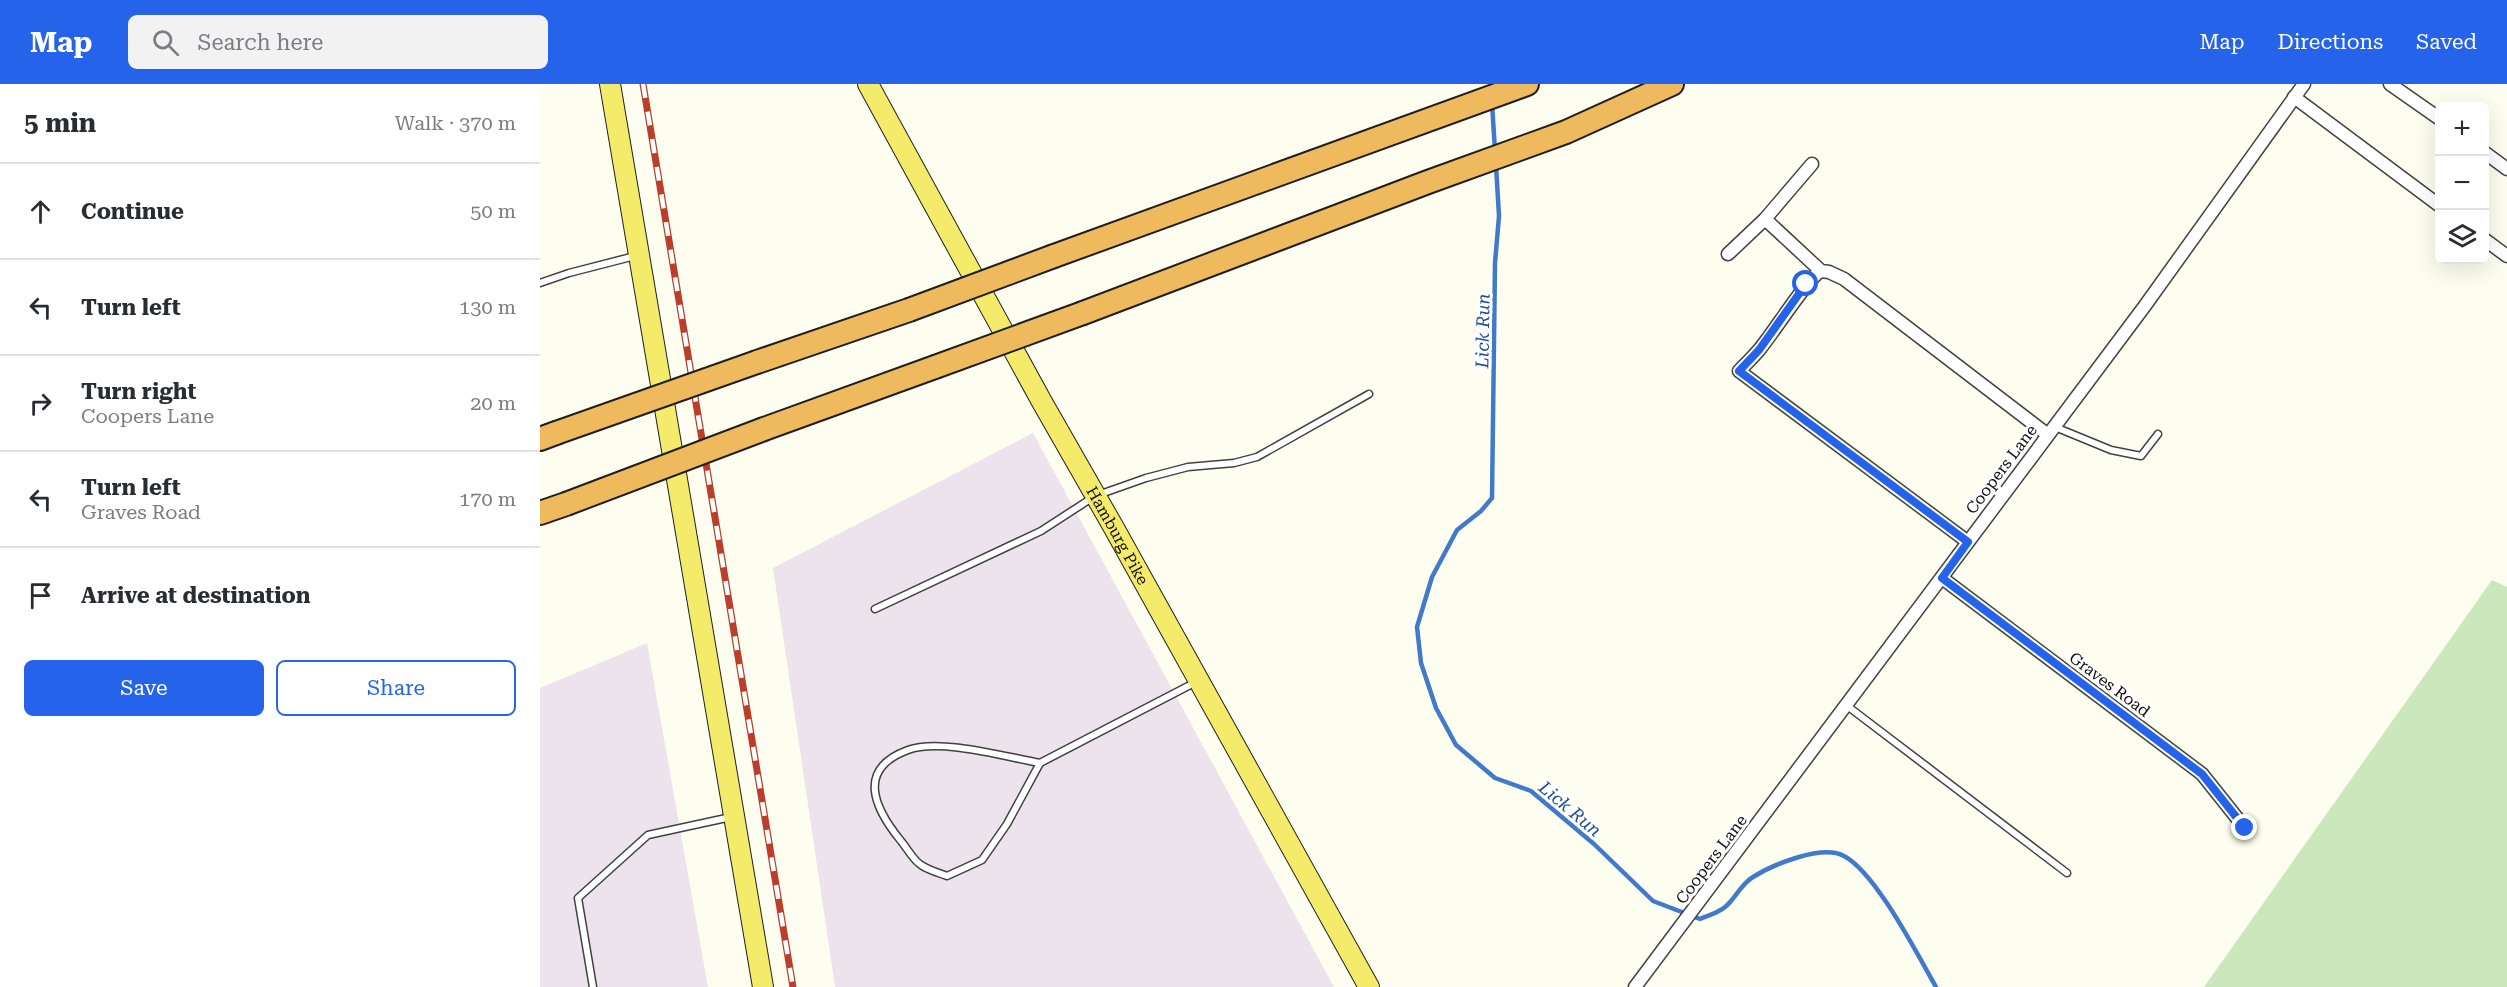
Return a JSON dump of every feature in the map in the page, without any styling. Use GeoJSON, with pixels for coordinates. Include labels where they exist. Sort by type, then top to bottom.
{"type":"FeatureCollection","features":[{"type":"Feature","properties":{"kind":"highway"},"geometry":{"type":"LineString","coordinates":[[545,436],[909,310],[1527,84]]}},
{"type":"Feature","properties":{"kind":"highway"},"geometry":{"type":"LineString","coordinates":[[540,513],[1083,314],[1428,182],[1566,132],[1672,84]]}},
{"type":"Feature","properties":{"kind":"main road"},"geometry":{"type":"LineString","coordinates":[[610,84],[763,987]]}},
{"type":"Feature","properties":{"kind":"main road","name":"Hamburg Pike"},"geometry":{"type":"LineString","coordinates":[[868,84],[1042,402],[1369,987]]}},
{"type":"Feature","properties":{"kind":"street","name":"Coopers Lane"},"geometry":{"type":"LineString","coordinates":[[1640,986],[1698,902],[2144,307],[2304,84]]}},
{"type":"Feature","properties":{"kind":"street"},"geometry":{"type":"LineString","coordinates":[[2390,84],[2435,116]]}},
{"type":"Feature","properties":{"kind":"street"},"geometry":{"type":"LineString","coordinates":[[2294,97],[2435,203]]}},
{"type":"Feature","properties":{"kind":"street"},"geometry":{"type":"LineString","coordinates":[[2489,156],[2507,169]]}},
{"type":"Feature","properties":{"kind":"street"},"geometry":{"type":"LineString","coordinates":[[1728,254],[1766,219],[1812,165]]}},
{"type":"Feature","properties":{"kind":"street"},"geometry":{"type":"LineString","coordinates":[[1766,219],[1821,271],[1844,279],[2051,431]]}},
{"type":"Feature","properties":{"kind":"street"},"geometry":{"type":"LineString","coordinates":[[2489,243],[2507,256]]}},
{"type":"Feature","properties":{"kind":"street"},"geometry":{"type":"LineString","coordinates":[[1821,271],[1806,284],[1759,350],[1739,371],[1968,542]]}},
{"type":"Feature","properties":{"kind":"street","name":"Graves Road"},"geometry":{"type":"LineString","coordinates":[[1942,578],[2202,774],[2245,828]]}},
{"type":"Feature","properties":{"kind":"lane"},"geometry":{"type":"LineString","coordinates":[[540,284],[569,273],[639,255]]}},
{"type":"Feature","properties":{"kind":"lane"},"geometry":{"type":"LineString","coordinates":[[875,609],[1041,531],[1095,496],[1146,478],[1188,467],[1234,463],[1257,457],[1368,394]]}},
{"type":"Feature","properties":{"kind":"lane"},"geometry":{"type":"LineString","coordinates":[[2051,431],[2111,450],[2141,456],[2158,434]]}},
{"type":"Feature","properties":{"kind":"lane"},"geometry":{"type":"LineString","coordinates":[[1040,763],[937,745],[908,750],[885,764],[876,776],[873,794],[885,822],[920,865],[946,876],[982,860],[1007,824],[1040,763],[1199,681]]}},
{"type":"Feature","properties":{"kind":"lane"},"geometry":{"type":"LineString","coordinates":[[1846,705],[2067,873]]}},
{"type":"Feature","properties":{"kind":"lane"},"geometry":{"type":"LineString","coordinates":[[593,987],[578,898],[648,835],[735,816]]}},
{"type":"Feature","properties":{"kind":"shaded area"},"geometry":{"type":"Polygon","coordinates":[[[1033,433],[1334,987],[835,987],[773,568],[1033,433]]]}},
{"type":"Feature","properties":{"kind":"shaded area"},"geometry":{"type":"Polygon","coordinates":[[[647,643],[708,987],[540,987],[540,688],[647,643]]]}},
{"type":"Feature","properties":{"kind":"green space"},"geometry":{"type":"Polygon","coordinates":[[[2492,580],[2507,587],[2507,987],[2204,987],[2492,580]]]}},
{"type":"Feature","properties":{"kind":"waterway","name":"Lick Run"},"geometry":{"type":"LineString","coordinates":[[1492,103],[1495,151]]}},
{"type":"Feature","properties":{"kind":"waterway","name":"Lick Run"},"geometry":{"type":"LineString","coordinates":[[1496,165],[1499,216],[1495,263],[1492,498],[1481,511],[1457,530],[1432,577],[1417,627],[1421,663],[1436,708],[1456,745],[1495,778],[1531,791],[1594,844],[1653,901],[1700,919],[1716,913],[1729,904],[1749,880],[1772,867],[1811,854],[1835,853],[1844,856],[1856,865],[1882,896],[1936,987]]}},
{"type":"Feature","properties":{"kind":"railway"},"geometry":{"type":"LineString","coordinates":[[643,84],[793,987]]}},
{"type":"Feature","properties":{"kind":"route"},"geometry":{"type":"LineString","coordinates":[[1806,284],[1759,350],[1739,371],[1968,542],[1942,578],[2202,774],[2245,828]]}}]}
